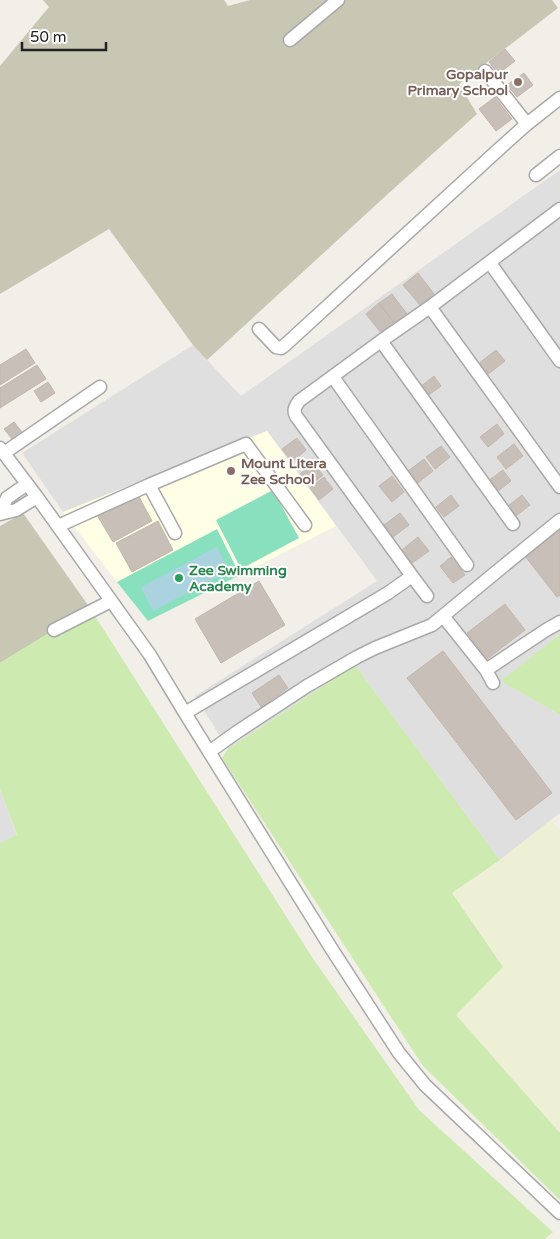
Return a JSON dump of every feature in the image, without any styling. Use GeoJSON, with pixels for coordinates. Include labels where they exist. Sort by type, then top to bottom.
{"type":"FeatureCollection","features":[{"type":"Feature","properties":{"kind":"street"},"geometry":{"type":"LineString","coordinates":[[290,40],[338,0]]}},
{"type":"Feature","properties":{"kind":"street"},"geometry":{"type":"LineString","coordinates":[[485,70],[527,124]]}},
{"type":"Feature","properties":{"kind":"street"},"geometry":{"type":"LineString","coordinates":[[258,330],[276,347],[281,348],[284,346],[527,124],[560,98]]}},
{"type":"Feature","properties":{"kind":"street"},"geometry":{"type":"LineString","coordinates":[[536,175],[560,156]]}},
{"type":"Feature","properties":{"kind":"street"},"geometry":{"type":"LineString","coordinates":[[427,596],[294,412],[295,407],[299,402],[490,263],[560,209]]}},
{"type":"Feature","properties":{"kind":"street"},"geometry":{"type":"LineString","coordinates":[[490,263],[560,360]]}},
{"type":"Feature","properties":{"kind":"street"},"geometry":{"type":"LineString","coordinates":[[430,307],[560,487]]}},
{"type":"Feature","properties":{"kind":"street"},"geometry":{"type":"LineString","coordinates":[[381,341],[513,524]]}},
{"type":"Feature","properties":{"kind":"street"},"geometry":{"type":"LineString","coordinates":[[333,377],[467,565]]}},
{"type":"Feature","properties":{"kind":"street"},"geometry":{"type":"LineString","coordinates":[[100,387],[2,451],[150,655],[331,948],[411,1070],[560,1213]]}},
{"type":"Feature","properties":{"kind":"street"},"geometry":{"type":"LineString","coordinates":[[58,526],[246,444],[304,525]]}},
{"type":"Feature","properties":{"kind":"street"},"geometry":{"type":"LineString","coordinates":[[0,514],[7,498],[27,484]]}},
{"type":"Feature","properties":{"kind":"street"},"geometry":{"type":"LineString","coordinates":[[149,485],[175,533]]}},
{"type":"Feature","properties":{"kind":"street"},"geometry":{"type":"LineString","coordinates":[[0,514],[16,510],[37,497]]}},
{"type":"Feature","properties":{"kind":"street"},"geometry":{"type":"LineString","coordinates":[[209,752],[236,732],[307,686],[357,657],[432,625],[560,520]]}},
{"type":"Feature","properties":{"kind":"street"},"geometry":{"type":"LineString","coordinates":[[185,713],[388,593],[412,576]]}},
{"type":"Feature","properties":{"kind":"street"},"geometry":{"type":"LineString","coordinates":[[54,630],[111,601]]}},
{"type":"Feature","properties":{"kind":"street"},"geometry":{"type":"LineString","coordinates":[[444,616],[486,670],[493,683]]}},
{"type":"Feature","properties":{"kind":"street"},"geometry":{"type":"LineString","coordinates":[[486,670],[560,622]]}},
{"type":"Feature","properties":{"kind":"shaded area"},"geometry":{"type":"Polygon","coordinates":[[[43,0],[224,0],[228,6],[250,0],[552,0],[558,8],[459,84],[477,114],[207,360],[193,345],[109,229],[0,294],[0,66],[49,7],[43,0]]]}},
{"type":"Feature","properties":{"kind":"shaded area"},"geometry":{"type":"Polygon","coordinates":[[[560,170],[560,634],[502,681],[560,715],[560,813],[500,860],[355,665],[228,749],[195,696],[377,581],[267,431],[63,512],[22,453],[193,345],[241,396],[560,170]]]}},
{"type":"Feature","properties":{"kind":"shaded area","name":"Mount Litera Zee School"},"geometry":{"type":"Polygon","coordinates":[[[267,431],[336,526],[240,575],[217,530],[117,582],[63,512],[267,431]]]}},
{"type":"Feature","properties":{"kind":"shaded area"},"geometry":{"type":"Polygon","coordinates":[[[23,513],[90,608],[0,663],[0,526],[23,513]]]}},
{"type":"Feature","properties":{"kind":"shaded area"},"geometry":{"type":"Polygon","coordinates":[[[0,789],[17,836],[0,843],[0,789]]]}},
{"type":"Feature","properties":{"kind":"shaded area"},"geometry":{"type":"Polygon","coordinates":[[[551,820],[560,830],[560,1133],[456,1015],[452,893],[500,860],[551,820]]]}},
{"type":"Feature","properties":{"kind":"green space"},"geometry":{"type":"Polygon","coordinates":[[[273,490],[299,538],[241,569],[216,520],[273,490]]]}},
{"type":"Feature","properties":{"kind":"green space","name":"Zee Swimming Academy"},"geometry":{"type":"Polygon","coordinates":[[[217,529],[240,575],[148,621],[117,582],[217,529]]]}},
{"type":"Feature","properties":{"kind":"green space"},"geometry":{"type":"Polygon","coordinates":[[[90,608],[312,957],[419,1110],[553,1232],[545,1239],[0,1239],[0,843],[17,835],[0,789],[0,663],[90,608]]]}},
{"type":"Feature","properties":{"kind":"green space"},"geometry":{"type":"Polygon","coordinates":[[[560,634],[560,715],[501,681],[560,634]]]}},
{"type":"Feature","properties":{"kind":"green space"},"geometry":{"type":"Polygon","coordinates":[[[355,665],[500,860],[452,893],[503,967],[456,1015],[560,1133],[560,1200],[423,1066],[222,758],[228,749],[355,665]]]}},
{"type":"Feature","properties":{"kind":"water"},"geometry":{"type":"Polygon","coordinates":[[[217,547],[229,571],[153,611],[141,587],[217,547]]]}},
{"type":"Feature","properties":{"kind":"building"},"geometry":{"type":"Polygon","coordinates":[[[505,49],[515,61],[498,74],[489,62],[505,49]]]}},
{"type":"Feature","properties":{"kind":"building"},"geometry":{"type":"Polygon","coordinates":[[[524,73],[533,85],[517,97],[507,85],[524,73]]]}},
{"type":"Feature","properties":{"kind":"building"},"geometry":{"type":"Polygon","coordinates":[[[495,97],[512,119],[496,131],[479,109],[495,97]]]}},
{"type":"Feature","properties":{"kind":"building"},"geometry":{"type":"Polygon","coordinates":[[[418,273],[434,294],[420,305],[403,285],[418,273]]]}},
{"type":"Feature","properties":{"kind":"building"},"geometry":{"type":"Polygon","coordinates":[[[392,294],[407,314],[395,324],[379,303],[392,294]]]}},
{"type":"Feature","properties":{"kind":"building"},"geometry":{"type":"Polygon","coordinates":[[[379,303],[395,324],[382,334],[366,314],[379,303]]]}},
{"type":"Feature","properties":{"kind":"building"},"geometry":{"type":"Polygon","coordinates":[[[26,349],[35,363],[0,385],[0,365],[26,349]]]}},
{"type":"Feature","properties":{"kind":"building"},"geometry":{"type":"Polygon","coordinates":[[[496,350],[505,361],[487,375],[478,364],[496,350]]]}},
{"type":"Feature","properties":{"kind":"building"},"geometry":{"type":"Polygon","coordinates":[[[37,365],[46,379],[0,408],[0,388],[37,365]]]}},
{"type":"Feature","properties":{"kind":"building"},"geometry":{"type":"Polygon","coordinates":[[[434,376],[441,386],[426,397],[419,388],[434,376]]]}},
{"type":"Feature","properties":{"kind":"building"},"geometry":{"type":"Polygon","coordinates":[[[48,382],[55,393],[41,402],[34,391],[48,382]]]}},
{"type":"Feature","properties":{"kind":"building"},"geometry":{"type":"Polygon","coordinates":[[[14,422],[22,432],[13,440],[4,429],[14,422]]]}},
{"type":"Feature","properties":{"kind":"building"},"geometry":{"type":"Polygon","coordinates":[[[497,424],[504,434],[488,447],[480,437],[497,424]]]}},
{"type":"Feature","properties":{"kind":"building"},"geometry":{"type":"Polygon","coordinates":[[[297,438],[306,450],[292,462],[282,449],[297,438]]]}},
{"type":"Feature","properties":{"kind":"building"},"geometry":{"type":"Polygon","coordinates":[[[514,444],[523,456],[506,469],[497,457],[514,444]]]}},
{"type":"Feature","properties":{"kind":"building"},"geometry":{"type":"Polygon","coordinates":[[[441,446],[450,457],[435,469],[426,457],[441,446]]]}},
{"type":"Feature","properties":{"kind":"building"},"geometry":{"type":"Polygon","coordinates":[[[424,459],[433,471],[418,483],[408,471],[424,459]]]}},
{"type":"Feature","properties":{"kind":"building"},"geometry":{"type":"Polygon","coordinates":[[[313,463],[323,475],[309,486],[300,474],[313,463]]]}},
{"type":"Feature","properties":{"kind":"building"},"geometry":{"type":"Polygon","coordinates":[[[503,470],[511,481],[497,492],[488,481],[503,470]]]}},
{"type":"Feature","properties":{"kind":"building"},"geometry":{"type":"Polygon","coordinates":[[[392,476],[404,492],[392,502],[379,486],[392,476]]]}},
{"type":"Feature","properties":{"kind":"building"},"geometry":{"type":"Polygon","coordinates":[[[324,477],[333,489],[319,500],[310,488],[324,477]]]}},
{"type":"Feature","properties":{"kind":"building"},"geometry":{"type":"Polygon","coordinates":[[[137,493],[152,521],[113,542],[97,515],[137,493]]]}},
{"type":"Feature","properties":{"kind":"building"},"geometry":{"type":"Polygon","coordinates":[[[451,495],[459,506],[444,517],[436,507],[451,495]]]}},
{"type":"Feature","properties":{"kind":"building"},"geometry":{"type":"Polygon","coordinates":[[[522,495],[530,505],[516,516],[508,506],[522,495]]]}},
{"type":"Feature","properties":{"kind":"building"},"geometry":{"type":"Polygon","coordinates":[[[400,513],[409,525],[393,537],[384,525],[400,513]]]}},
{"type":"Feature","properties":{"kind":"building"},"geometry":{"type":"Polygon","coordinates":[[[158,521],[173,550],[132,572],[116,543],[158,521]]]}},
{"type":"Feature","properties":{"kind":"building"},"geometry":{"type":"Polygon","coordinates":[[[560,529],[560,595],[557,597],[525,556],[560,529]]]}},
{"type":"Feature","properties":{"kind":"building"},"geometry":{"type":"Polygon","coordinates":[[[418,537],[429,551],[412,563],[402,550],[418,537]]]}},
{"type":"Feature","properties":{"kind":"building"},"geometry":{"type":"Polygon","coordinates":[[[451,557],[465,575],[453,583],[440,566],[451,557]]]}},
{"type":"Feature","properties":{"kind":"building"},"geometry":{"type":"Polygon","coordinates":[[[259,581],[285,625],[221,663],[195,619],[259,581]]]}},
{"type":"Feature","properties":{"kind":"building"},"geometry":{"type":"Polygon","coordinates":[[[505,604],[525,630],[487,659],[467,633],[505,604]]]}},
{"type":"Feature","properties":{"kind":"building"},"geometry":{"type":"Polygon","coordinates":[[[443,651],[552,793],[516,820],[407,678],[443,651]]]}},
{"type":"Feature","properties":{"kind":"building"},"geometry":{"type":"Polygon","coordinates":[[[279,675],[288,688],[261,707],[252,693],[279,675]]]}},
{"type":"Feature","properties":{"kind":"place","name":"Gopalpur Primary School"},"geometry":{"type":"Point","coordinates":[518,82]}},
{"type":"Feature","properties":{"kind":"place","name":"Mount Litera Zee School"},"geometry":{"type":"Point","coordinates":[231,471]}},
{"type":"Feature","properties":{"kind":"place","name":"Zee Swimming Academy"},"geometry":{"type":"Point","coordinates":[179,578]}}]}
